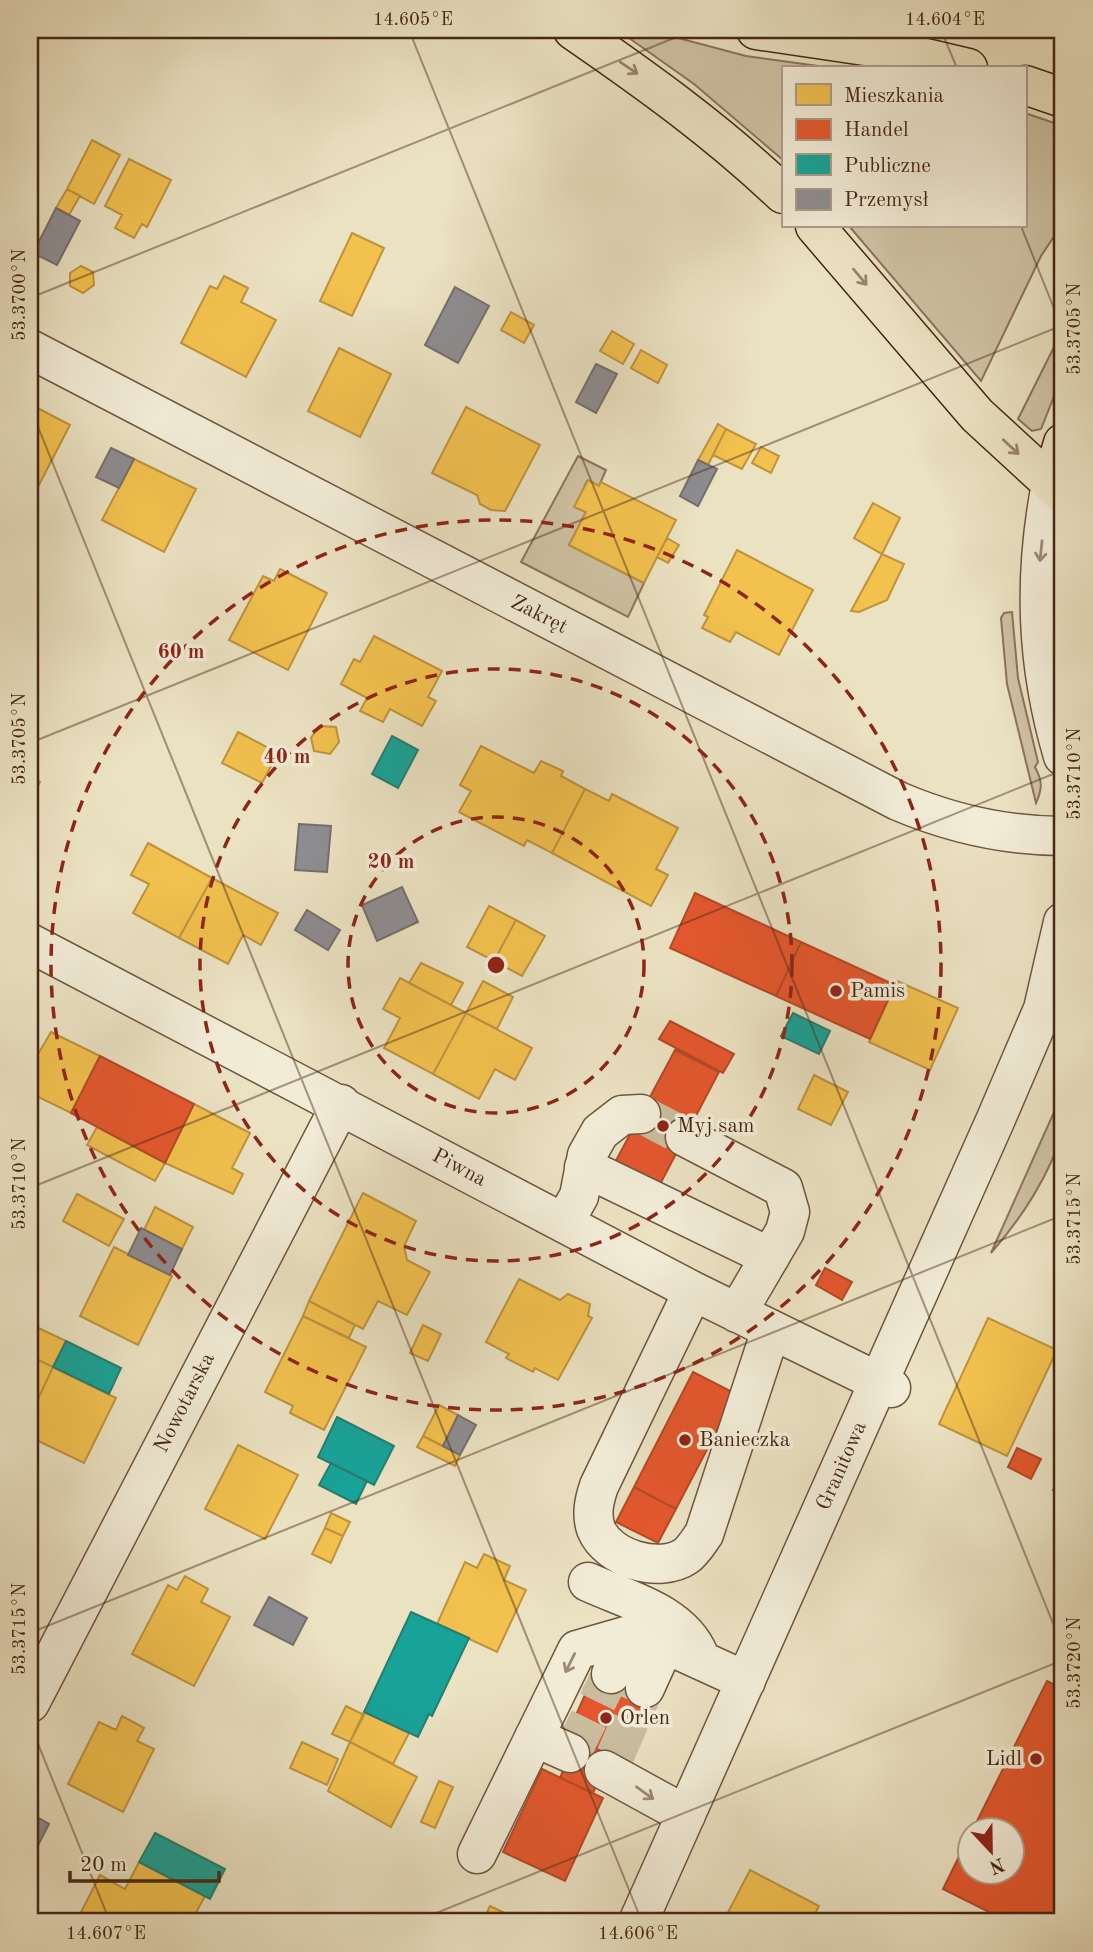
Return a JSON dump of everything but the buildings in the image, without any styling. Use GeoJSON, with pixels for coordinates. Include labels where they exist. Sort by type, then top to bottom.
{"type":"FeatureCollection","features":[{"type":"Feature","properties":{"kind":"main road"},"geometry":{"type":"LineString","coordinates":[[573,30],[701,121],[782,193]]}},
{"type":"Feature","properties":{"kind":"main road"},"geometry":{"type":"LineString","coordinates":[[756,30],[892,50],[960,66]]}},
{"type":"Feature","properties":{"kind":"main road"},"geometry":{"type":"LineString","coordinates":[[1026,85],[1063,98]]}},
{"type":"Feature","properties":{"kind":"main road"},"geometry":{"type":"LineString","coordinates":[[817,228],[947,382],[1057,489]]}},
{"type":"Feature","properties":{"kind":"main road"},"geometry":{"type":"LineString","coordinates":[[1057,489],[1063,443]]}},
{"type":"Feature","properties":{"kind":"street","name":"Zakręt"},"geometry":{"type":"LineString","coordinates":[[30,349],[876,791],[957,824],[1021,835],[1063,836]]}},
{"type":"Feature","properties":{"kind":"street"},"geometry":{"type":"LineString","coordinates":[[1057,489],[1039,568],[1039,636],[1048,697],[1063,756]]}},
{"type":"Feature","properties":{"kind":"street","name":"Granitowa"},"geometry":{"type":"LineString","coordinates":[[638,1922],[746,1681],[885,1386],[1053,1001],[1055,946],[1063,922]]}},
{"type":"Feature","properties":{"kind":"street","name":"Piwna"},"geometry":{"type":"LineString","coordinates":[[30,943],[693,1291],[885,1386]]}},
{"type":"Feature","properties":{"kind":"street","name":"Nowotarska"},"geometry":{"type":"LineString","coordinates":[[30,1703],[341,1104]]}},
{"type":"Feature","properties":{"kind":"street"},"geometry":{"type":"LineString","coordinates":[[564,1223],[579,1196],[584,1167],[600,1132],[622,1115],[641,1114]]}},
{"type":"Feature","properties":{"kind":"street"},"geometry":{"type":"LineString","coordinates":[[685,1137],[783,1188],[790,1212],[785,1231],[737,1313]]}},
{"type":"Feature","properties":{"kind":"street"},"geometry":{"type":"LineString","coordinates":[[584,1167],[771,1257]]}},
{"type":"Feature","properties":{"kind":"street"},"geometry":{"type":"LineString","coordinates":[[693,1291],[599,1486],[592,1508],[597,1531],[613,1550],[660,1565],[687,1556],[704,1535],[771,1330]]}},
{"type":"Feature","properties":{"kind":"street"},"geometry":{"type":"LineString","coordinates":[[588,1582],[664,1615],[691,1638],[703,1663]]}},
{"type":"Feature","properties":{"kind":"street"},"geometry":{"type":"LineString","coordinates":[[477,1854],[577,1650],[647,1639],[746,1681]]}},
{"type":"Feature","properties":{"kind":"street"},"geometry":{"type":"LineString","coordinates":[[611,1674],[647,1639]]}},
{"type":"Feature","properties":{"kind":"street"},"geometry":{"type":"LineString","coordinates":[[645,1688],[647,1639]]}},
{"type":"Feature","properties":{"kind":"street"},"geometry":{"type":"LineString","coordinates":[[534,1737],[570,1753]]}},
{"type":"Feature","properties":{"kind":"street"},"geometry":{"type":"LineString","coordinates":[[609,1766],[686,1815]]}},
{"type":"Feature","properties":{"kind":"shaded area"},"geometry":{"type":"Polygon","coordinates":[[[627,30],[648,30],[746,56],[818,66],[782,66],[782,159],[694,84],[629,38],[627,30]]]}},
{"type":"Feature","properties":{"kind":"shaded area"},"geometry":{"type":"Polygon","coordinates":[[[1026,113],[1063,126],[1063,223],[1041,256],[981,381],[851,228],[1026,228],[1026,113]]]}},
{"type":"Feature","properties":{"kind":"shaded area"},"geometry":{"type":"Polygon","coordinates":[[[1063,329],[1063,374],[1041,429],[1032,431],[1018,419],[1063,329]]]}},
{"type":"Feature","properties":{"kind":"shaded area"},"geometry":{"type":"Polygon","coordinates":[[[578,456],[606,470],[599,486],[587,481],[575,507],[586,512],[569,545],[644,583],[628,617],[521,562],[578,456]]]}},
{"type":"Feature","properties":{"kind":"shaded area"},"geometry":{"type":"Polygon","coordinates":[[[1012,612],[1018,678],[1038,762],[1035,767],[1041,788],[1036,803],[1007,684],[1001,618],[1004,613],[1012,612]]]}},
{"type":"Feature","properties":{"kind":"shaded area"},"geometry":{"type":"Polygon","coordinates":[[[1063,1092],[1064,1126],[1050,1163],[1024,1211],[991,1253],[1063,1092]]]}},
{"type":"Feature","properties":{"kind":"tunnel"},"geometry":{"type":"LineString","coordinates":[[641,1114],[685,1137]]}},
{"type":"Feature","properties":{"kind":"tunnel"},"geometry":{"type":"LineString","coordinates":[[572,1753],[611,1674]]}},
{"type":"Feature","properties":{"kind":"tunnel"},"geometry":{"type":"LineString","coordinates":[[615,1756],[645,1688]]}},
{"type":"Feature","properties":{"kind":"place","name":"Pamis"},"geometry":{"type":"Point","coordinates":[836,991]}},
{"type":"Feature","properties":{"kind":"place","name":"Myj sam"},"geometry":{"type":"Point","coordinates":[663,1126]}},
{"type":"Feature","properties":{"kind":"place","name":"Banieczka"},"geometry":{"type":"Point","coordinates":[685,1440]}},
{"type":"Feature","properties":{"kind":"place","name":"Orlen"},"geometry":{"type":"Point","coordinates":[606,1718]}},
{"type":"Feature","properties":{"kind":"place","name":"Lidl"},"geometry":{"type":"Point","coordinates":[1036,1759]}}]}
